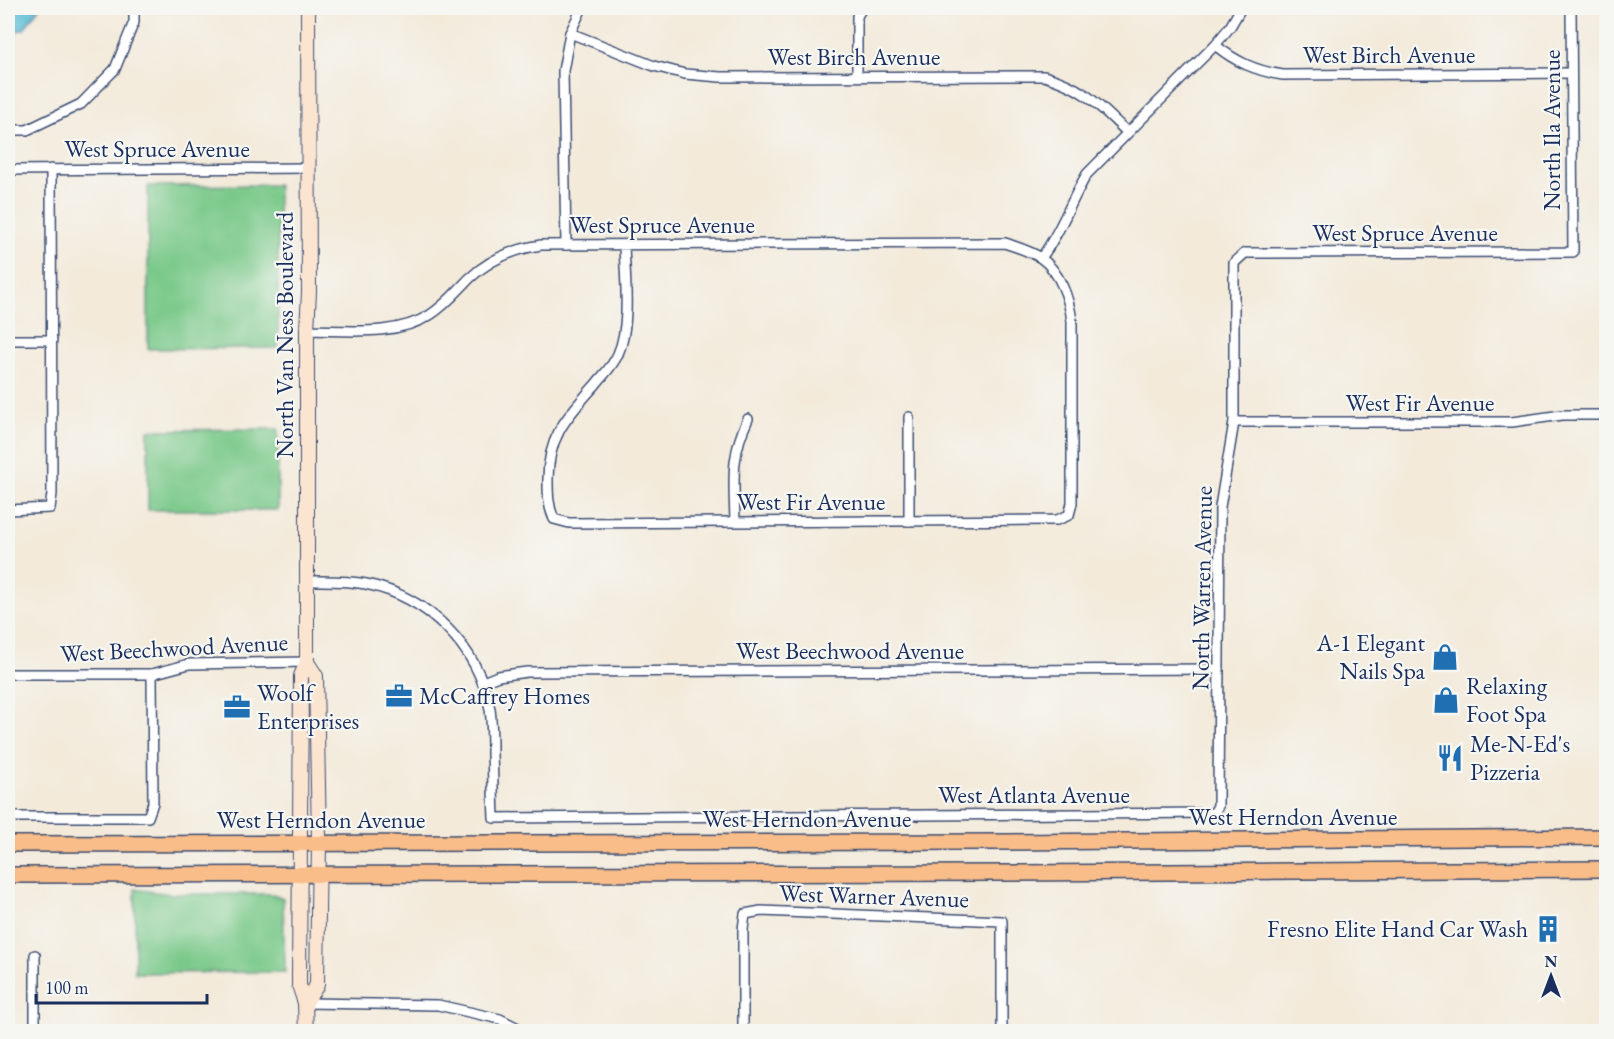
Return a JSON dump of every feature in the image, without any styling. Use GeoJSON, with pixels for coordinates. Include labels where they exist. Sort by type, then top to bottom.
{"type":"FeatureCollection","features":[{"type":"Feature","properties":{"kind":"main road","name":"West Herndon Avenue"},"geometry":{"type":"LineString","coordinates":[[8,844],[1010,842],[1606,837]]}},
{"type":"Feature","properties":{"kind":"main road"},"geometry":{"type":"LineString","coordinates":[[8,875],[1606,869]]}},
{"type":"Feature","properties":{"kind":"street"},"geometry":{"type":"LineString","coordinates":[[8,130],[27,130],[81,104],[115,69],[134,22],[134,8]]}},
{"type":"Feature","properties":{"kind":"street","name":"North Van Ness Boulevard"},"geometry":{"type":"LineString","coordinates":[[306,1032],[305,1003],[299,985],[299,874],[301,676],[307,662],[308,8]]}},
{"type":"Feature","properties":{"kind":"street"},"geometry":{"type":"LineString","coordinates":[[566,245],[563,71],[570,33],[582,8]]}},
{"type":"Feature","properties":{"kind":"street"},"geometry":{"type":"LineString","coordinates":[[857,76],[857,16],[862,8]]}},
{"type":"Feature","properties":{"kind":"street"},"geometry":{"type":"LineString","coordinates":[[1041,258],[1060,231],[1087,174],[1215,45],[1230,27],[1240,8]]}},
{"type":"Feature","properties":{"kind":"street","name":"North Ila Avenue"},"geometry":{"type":"LineString","coordinates":[[1571,8],[1573,252]]}},
{"type":"Feature","properties":{"kind":"street","name":"West Birch Avenue"},"geometry":{"type":"LineString","coordinates":[[570,33],[654,66],[685,74],[720,77],[1044,76],[1061,81],[1088,95],[1127,132]]}},
{"type":"Feature","properties":{"kind":"street","name":"West Birch Avenue"},"geometry":{"type":"LineString","coordinates":[[1215,45],[1246,66],[1264,73],[1283,75],[1571,73]]}},
{"type":"Feature","properties":{"kind":"street","name":"West Spruce Avenue"},"geometry":{"type":"LineString","coordinates":[[8,170],[308,168]]}},
{"type":"Feature","properties":{"kind":"street"},"geometry":{"type":"LineString","coordinates":[[8,510],[50,508],[52,494],[51,169]]}},
{"type":"Feature","properties":{"kind":"street","name":"West Spruce Avenue"},"geometry":{"type":"LineString","coordinates":[[307,330],[391,329],[428,317],[443,306],[472,276],[498,258],[526,247],[1005,243],[1041,258]]}},
{"type":"Feature","properties":{"kind":"street","name":"West Fir Avenue"},"geometry":{"type":"LineString","coordinates":[[624,245],[623,337],[619,353],[611,367],[564,421],[550,450],[549,507],[554,519],[569,522],[1057,520],[1069,515],[1072,503],[1071,306],[1057,276],[1041,258]]}},
{"type":"Feature","properties":{"kind":"street","name":"West Spruce Avenue"},"geometry":{"type":"LineString","coordinates":[[1239,257],[1245,253],[1573,252]]}},
{"type":"Feature","properties":{"kind":"street","name":"North Warren Avenue"},"geometry":{"type":"LineString","coordinates":[[1214,813],[1218,806],[1220,507],[1234,422],[1234,263],[1239,257]]}},
{"type":"Feature","properties":{"kind":"street"},"geometry":{"type":"LineString","coordinates":[[8,340],[52,340]]}},
{"type":"Feature","properties":{"kind":"street","name":"West Fir Avenue"},"geometry":{"type":"LineString","coordinates":[[1234,422],[1512,422],[1562,416],[1606,415]]}},
{"type":"Feature","properties":{"kind":"street"},"geometry":{"type":"LineString","coordinates":[[909,417],[909,521]]}},
{"type":"Feature","properties":{"kind":"street"},"geometry":{"type":"LineString","coordinates":[[735,522],[734,458],[738,438],[748,419]]}},
{"type":"Feature","properties":{"kind":"street"},"geometry":{"type":"LineString","coordinates":[[307,581],[364,584],[410,599],[430,612],[460,643],[483,682]]}},
{"type":"Feature","properties":{"kind":"street","name":"North Van Ness Boulevard"},"geometry":{"type":"LineString","coordinates":[[305,1003],[317,985],[319,842],[316,676],[307,662]]}},
{"type":"Feature","properties":{"kind":"street","name":"West Beechwood Avenue"},"geometry":{"type":"LineString","coordinates":[[8,674],[152,674],[189,664],[307,662]]}},
{"type":"Feature","properties":{"kind":"street","name":"West Beechwood Avenue"},"geometry":{"type":"LineString","coordinates":[[483,682],[498,676],[527,672],[1220,669]]}},
{"type":"Feature","properties":{"kind":"street"},"geometry":{"type":"LineString","coordinates":[[8,817],[148,817],[153,803],[152,674]]}},
{"type":"Feature","properties":{"kind":"street","name":"West Atlanta Avenue"},"geometry":{"type":"LineString","coordinates":[[483,682],[492,728],[494,818],[1214,813]]}},
{"type":"Feature","properties":{"kind":"street","name":"West Warner Avenue"},"geometry":{"type":"LineString","coordinates":[[743,1032],[745,915],[761,911],[1002,921],[1002,1032]]}},
{"type":"Feature","properties":{"kind":"street"},"geometry":{"type":"LineString","coordinates":[[35,955],[35,1032]]}},
{"type":"Feature","properties":{"kind":"street"},"geometry":{"type":"LineString","coordinates":[[305,1003],[438,1005],[500,1019],[526,1032]]}},
{"type":"Feature","properties":{"kind":"green space"},"geometry":{"type":"Polygon","coordinates":[[[278,185],[278,348],[148,349],[148,186],[278,185]]]}},
{"type":"Feature","properties":{"kind":"green space"},"geometry":{"type":"Polygon","coordinates":[[[278,429],[278,510],[148,510],[148,430],[278,429]]]}},
{"type":"Feature","properties":{"kind":"green space"},"geometry":{"type":"Polygon","coordinates":[[[135,889],[170,894],[273,894],[283,898],[285,972],[135,973],[135,889]]]}},
{"type":"Feature","properties":{"kind":"water"},"geometry":{"type":"Polygon","coordinates":[[[8,8],[39,8],[24,29],[8,34],[8,8]]]}},
{"type":"Feature","properties":{"kind":"place","name":"A-1 Elegant Nails Spa"},"geometry":{"type":"Point","coordinates":[1445,657]}},
{"type":"Feature","properties":{"kind":"place","name":"McCaffrey Homes"},"geometry":{"type":"Point","coordinates":[399,696]}},
{"type":"Feature","properties":{"kind":"place","name":"Relaxing Foot Spa"},"geometry":{"type":"Point","coordinates":[1446,700]}},
{"type":"Feature","properties":{"kind":"place","name":"Woolf Enterprises"},"geometry":{"type":"Point","coordinates":[237,707]}},
{"type":"Feature","properties":{"kind":"place","name":"Me-N-Ed's Pizzeria"},"geometry":{"type":"Point","coordinates":[1450,758]}},
{"type":"Feature","properties":{"kind":"place","name":"Fresno Elite Hand Car Wash"},"geometry":{"type":"Point","coordinates":[1548,929]}}]}
